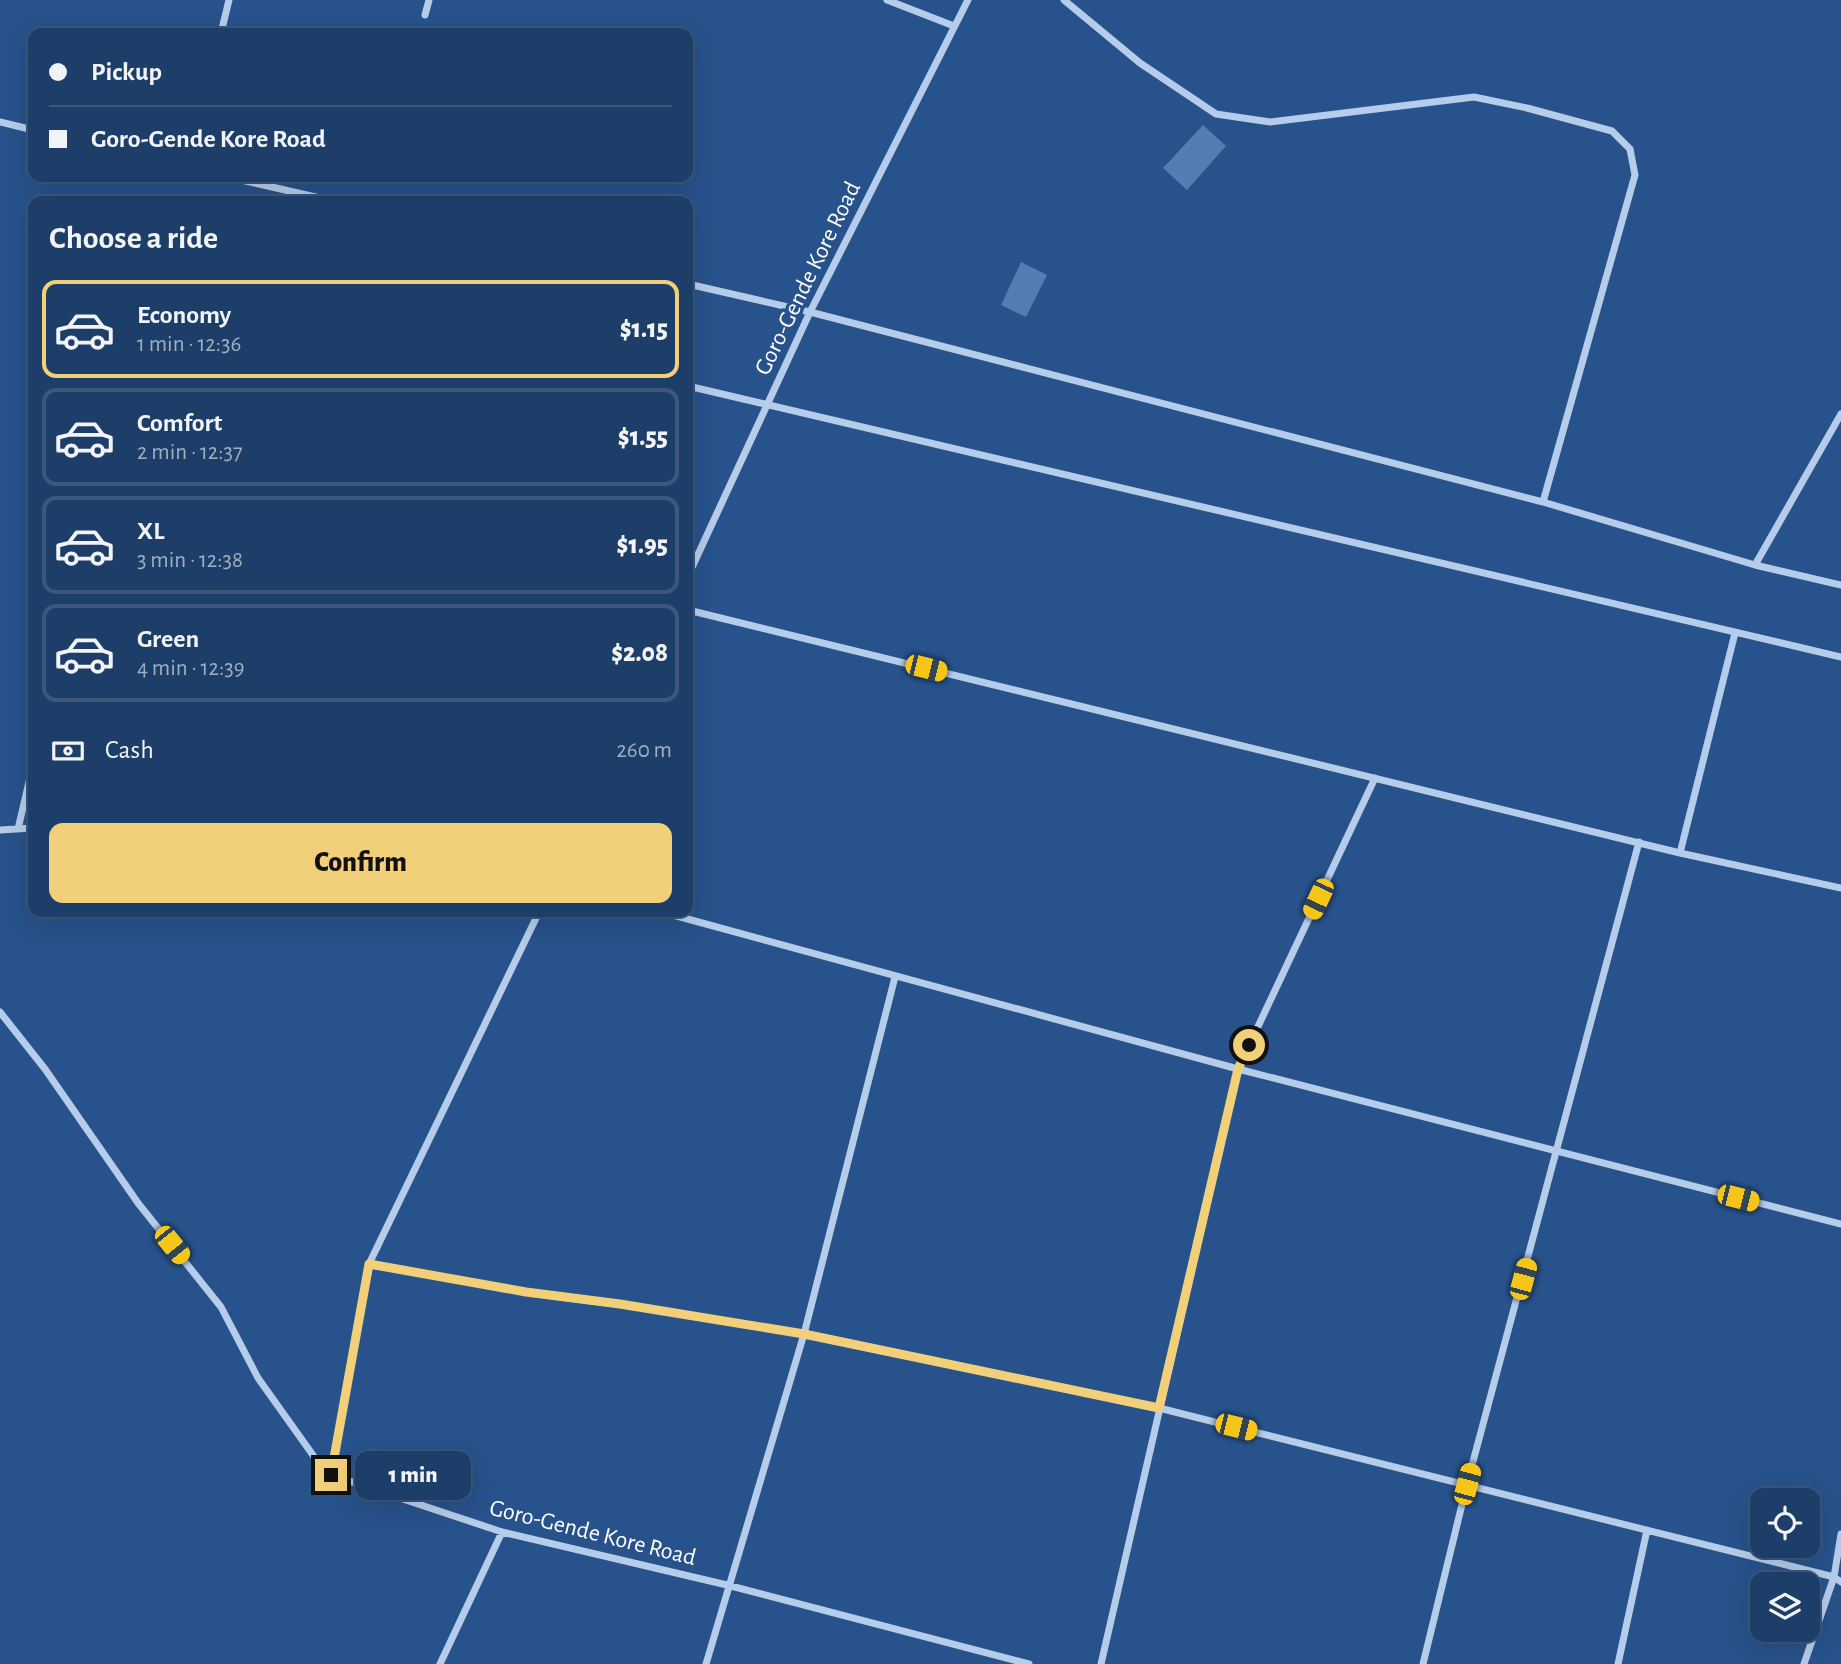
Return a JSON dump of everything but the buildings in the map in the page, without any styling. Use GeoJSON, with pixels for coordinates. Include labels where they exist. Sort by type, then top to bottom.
{"type":"FeatureCollection","features":[{"type":"Feature","properties":{"kind":"street"},"geometry":{"type":"LineString","coordinates":[[222,28],[229,0]]}},
{"type":"Feature","properties":{"kind":"street"},"geometry":{"type":"LineString","coordinates":[[425,15],[429,0]]}},
{"type":"Feature","properties":{"kind":"street"},"geometry":{"type":"LineString","coordinates":[[887,0],[954,26]]}},
{"type":"Feature","properties":{"kind":"street","name":"Goro-Gende Kore Road"},"geometry":{"type":"LineString","coordinates":[[693,565],[810,312],[968,0]]}},
{"type":"Feature","properties":{"kind":"street"},"geometry":{"type":"LineString","coordinates":[[1064,0],[1140,63],[1216,114],[1270,122],[1474,97],[1612,131],[1630,149],[1635,175],[1544,502]]}},
{"type":"Feature","properties":{"kind":"street"},"geometry":{"type":"LineString","coordinates":[[0,122],[28,129]]}},
{"type":"Feature","properties":{"kind":"street"},"geometry":{"type":"LineString","coordinates":[[250,182],[311,196]]}},
{"type":"Feature","properties":{"kind":"street"},"geometry":{"type":"LineString","coordinates":[[693,285],[810,312],[1544,502],[1755,565],[1841,584]]}},
{"type":"Feature","properties":{"kind":"street"},"geometry":{"type":"LineString","coordinates":[[693,387],[1841,657]]}},
{"type":"Feature","properties":{"kind":"street"},"geometry":{"type":"LineString","coordinates":[[1755,565],[1841,414]]}},
{"type":"Feature","properties":{"kind":"street"},"geometry":{"type":"LineString","coordinates":[[693,611],[1680,853],[1841,888]]}},
{"type":"Feature","properties":{"kind":"street"},"geometry":{"type":"LineString","coordinates":[[1680,853],[1735,633]]}},
{"type":"Feature","properties":{"kind":"street"},"geometry":{"type":"LineString","coordinates":[[1101,1664],[1238,1069],[1375,778]]}},
{"type":"Feature","properties":{"kind":"street"},"geometry":{"type":"LineString","coordinates":[[18,829],[28,786]]}},
{"type":"Feature","properties":{"kind":"street"},"geometry":{"type":"LineString","coordinates":[[0,830],[28,828]]}},
{"type":"Feature","properties":{"kind":"street"},"geometry":{"type":"LineString","coordinates":[[1423,1664],[1467,1484],[1639,842]]}},
{"type":"Feature","properties":{"kind":"street"},"geometry":{"type":"LineString","coordinates":[[331,1475],[369,1264],[537,917]]}},
{"type":"Feature","properties":{"kind":"street"},"geometry":{"type":"LineString","coordinates":[[680,917],[1238,1069],[1841,1224]]}},
{"type":"Feature","properties":{"kind":"street"},"geometry":{"type":"LineString","coordinates":[[705,1664],[804,1334],[895,977]]}},
{"type":"Feature","properties":{"kind":"street"},"geometry":{"type":"LineString","coordinates":[[0,1012],[45,1069],[138,1203],[221,1307],[258,1378],[308,1449],[331,1475]]}},
{"type":"Feature","properties":{"kind":"street"},"geometry":{"type":"LineString","coordinates":[[369,1264],[526,1292],[620,1304],[804,1334],[1159,1408],[1837,1580]]}},
{"type":"Feature","properties":{"kind":"street","name":"Goro-Gende Kore Road"},"geometry":{"type":"LineString","coordinates":[[331,1475],[502,1532],[727,1585],[1029,1664]]}},
{"type":"Feature","properties":{"kind":"street"},"geometry":{"type":"LineString","coordinates":[[1618,1664],[1647,1530]]}},
{"type":"Feature","properties":{"kind":"street"},"geometry":{"type":"LineString","coordinates":[[440,1664],[502,1532]]}},
{"type":"Feature","properties":{"kind":"street"},"geometry":{"type":"LineString","coordinates":[[1804,1664],[1837,1580],[1841,1534]]}},
{"type":"Feature","properties":{"kind":"route"},"geometry":{"type":"LineString","coordinates":[[331,1475],[369,1264],[526,1292],[620,1304],[804,1334],[1159,1408],[1238,1069],[1249,1045]]}}]}
